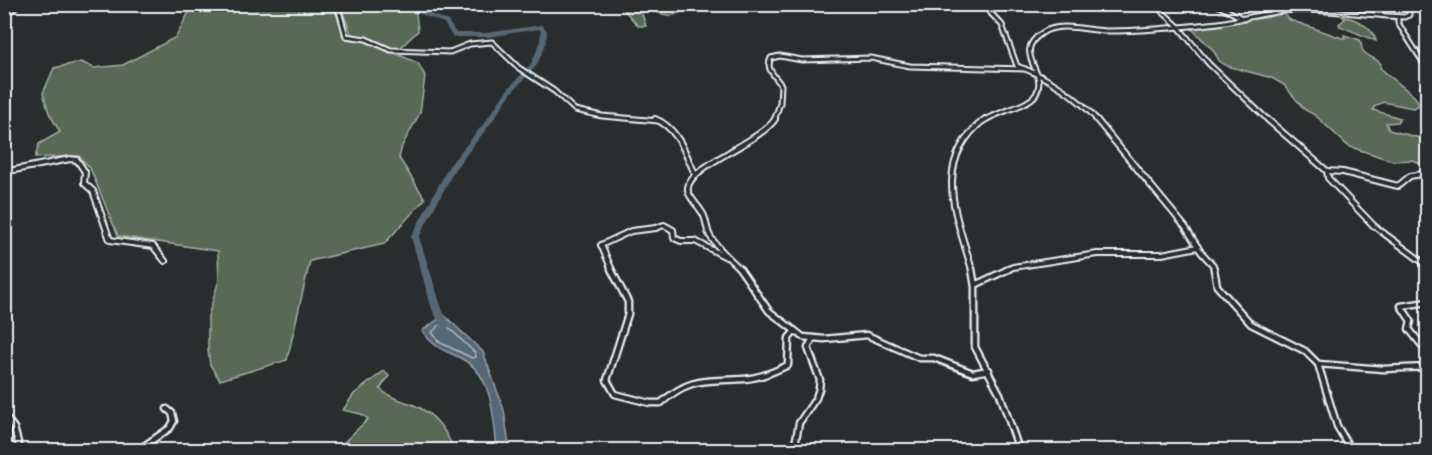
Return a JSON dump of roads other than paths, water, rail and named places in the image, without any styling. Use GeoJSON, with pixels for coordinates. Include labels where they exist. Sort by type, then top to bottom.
{"type":"FeatureCollection","features":[{"type":"Feature","properties":{"kind":"street"},"geometry":{"type":"LineString","coordinates":[[4,16],[19,4]]}},
{"type":"Feature","properties":{"kind":"street"},"geometry":{"type":"LineString","coordinates":[[337,4],[346,36],[349,38],[366,39],[392,50],[450,51],[470,44],[492,42],[498,45],[519,68],[554,91],[575,110],[602,116],[662,121],[674,132],[683,146],[695,174]]}},
{"type":"Feature","properties":{"kind":"street"},"geometry":{"type":"LineString","coordinates":[[982,4],[1002,25],[1012,58],[1017,66],[1037,72],[1077,98],[1092,114],[1186,228],[1213,265],[1217,286],[1251,324],[1305,351],[1318,364],[1337,426],[1351,450]]}},
{"type":"Feature","properties":{"kind":"street"},"geometry":{"type":"LineString","coordinates":[[1154,4],[1177,25],[1209,64],[1255,109],[1327,171],[1343,172],[1398,186],[1410,176],[1428,173]]}},
{"type":"Feature","properties":{"kind":"street"},"geometry":{"type":"LineString","coordinates":[[1215,4],[1244,19]]}},
{"type":"Feature","properties":{"kind":"street"},"geometry":{"type":"LineString","coordinates":[[1019,450],[989,370],[980,363],[975,344],[975,285],[950,191],[954,168],[971,134],[987,119],[1032,100],[1036,93],[1037,72],[1028,53],[1029,48],[1042,33],[1054,28],[1101,31],[1244,19],[1298,10],[1398,18],[1409,15],[1409,9],[1405,4]]}},
{"type":"Feature","properties":{"kind":"street"},"geometry":{"type":"LineString","coordinates":[[1398,18],[1398,23],[1428,70]]}},
{"type":"Feature","properties":{"kind":"street"},"geometry":{"type":"LineString","coordinates":[[989,370],[973,373],[934,358],[920,358],[867,335],[824,339],[802,337],[769,311],[746,275],[729,259],[709,234],[704,215],[688,192],[688,185],[695,174],[710,163],[748,143],[770,127],[780,103],[781,85],[769,69],[771,58],[841,60],[871,58],[909,66],[1025,69]]}},
{"type":"Feature","properties":{"kind":"street"},"geometry":{"type":"LineString","coordinates":[[1428,83],[1423,87],[1428,100]]}},
{"type":"Feature","properties":{"kind":"street"},"geometry":{"type":"LineString","coordinates":[[4,172],[70,159],[77,160],[84,167],[84,183],[93,190],[95,203],[105,223],[107,237],[110,240],[153,246],[165,261]]}},
{"type":"Feature","properties":{"kind":"street"},"geometry":{"type":"LineString","coordinates":[[1327,171],[1326,175],[1330,181],[1374,226],[1428,266]]}},
{"type":"Feature","properties":{"kind":"street"},"geometry":{"type":"LineString","coordinates":[[729,259],[695,241],[681,241],[674,238],[673,230],[664,225],[658,229],[642,228],[622,234],[601,245],[628,302],[628,314],[607,380],[615,394],[650,403],[661,403],[677,390],[707,379],[745,379],[782,370],[788,365],[789,338],[795,331]]}},
{"type":"Feature","properties":{"kind":"street"},"geometry":{"type":"LineString","coordinates":[[975,285],[1013,267],[1096,254],[1162,254],[1198,247]]}},
{"type":"Feature","properties":{"kind":"street"},"geometry":{"type":"LineString","coordinates":[[1428,302],[1401,306],[1401,309],[1411,321],[1409,329],[1428,353]]}},
{"type":"Feature","properties":{"kind":"street"},"geometry":{"type":"LineString","coordinates":[[794,450],[799,423],[804,413],[816,401],[820,381],[808,348],[813,338]]}},
{"type":"Feature","properties":{"kind":"street"},"geometry":{"type":"LineString","coordinates":[[1318,364],[1383,369],[1428,367]]}},
{"type":"Feature","properties":{"kind":"street"},"geometry":{"type":"LineString","coordinates":[[138,450],[170,428],[174,422],[167,409]]}},
{"type":"Feature","properties":{"kind":"street"},"geometry":{"type":"LineString","coordinates":[[4,415],[14,428],[20,450]]}},
{"type":"Feature","properties":{"kind":"street"},"geometry":{"type":"LineString","coordinates":[[1417,450],[1428,448]]}},
{"type":"Feature","properties":{"kind":"water"},"geometry":{"type":"Polygon","coordinates":[[[444,315],[483,352],[504,410],[509,445],[513,450],[497,450],[491,402],[476,369],[438,347],[422,331],[444,315]]]}},
{"type":"Feature","properties":{"kind":"waterway"},"geometry":{"type":"LineString","coordinates":[[426,4],[421,8],[423,13],[446,22],[454,35],[487,35],[541,27],[544,31],[543,43],[534,65],[509,91],[489,122],[452,168],[415,237],[437,309],[445,325]]}}]}
